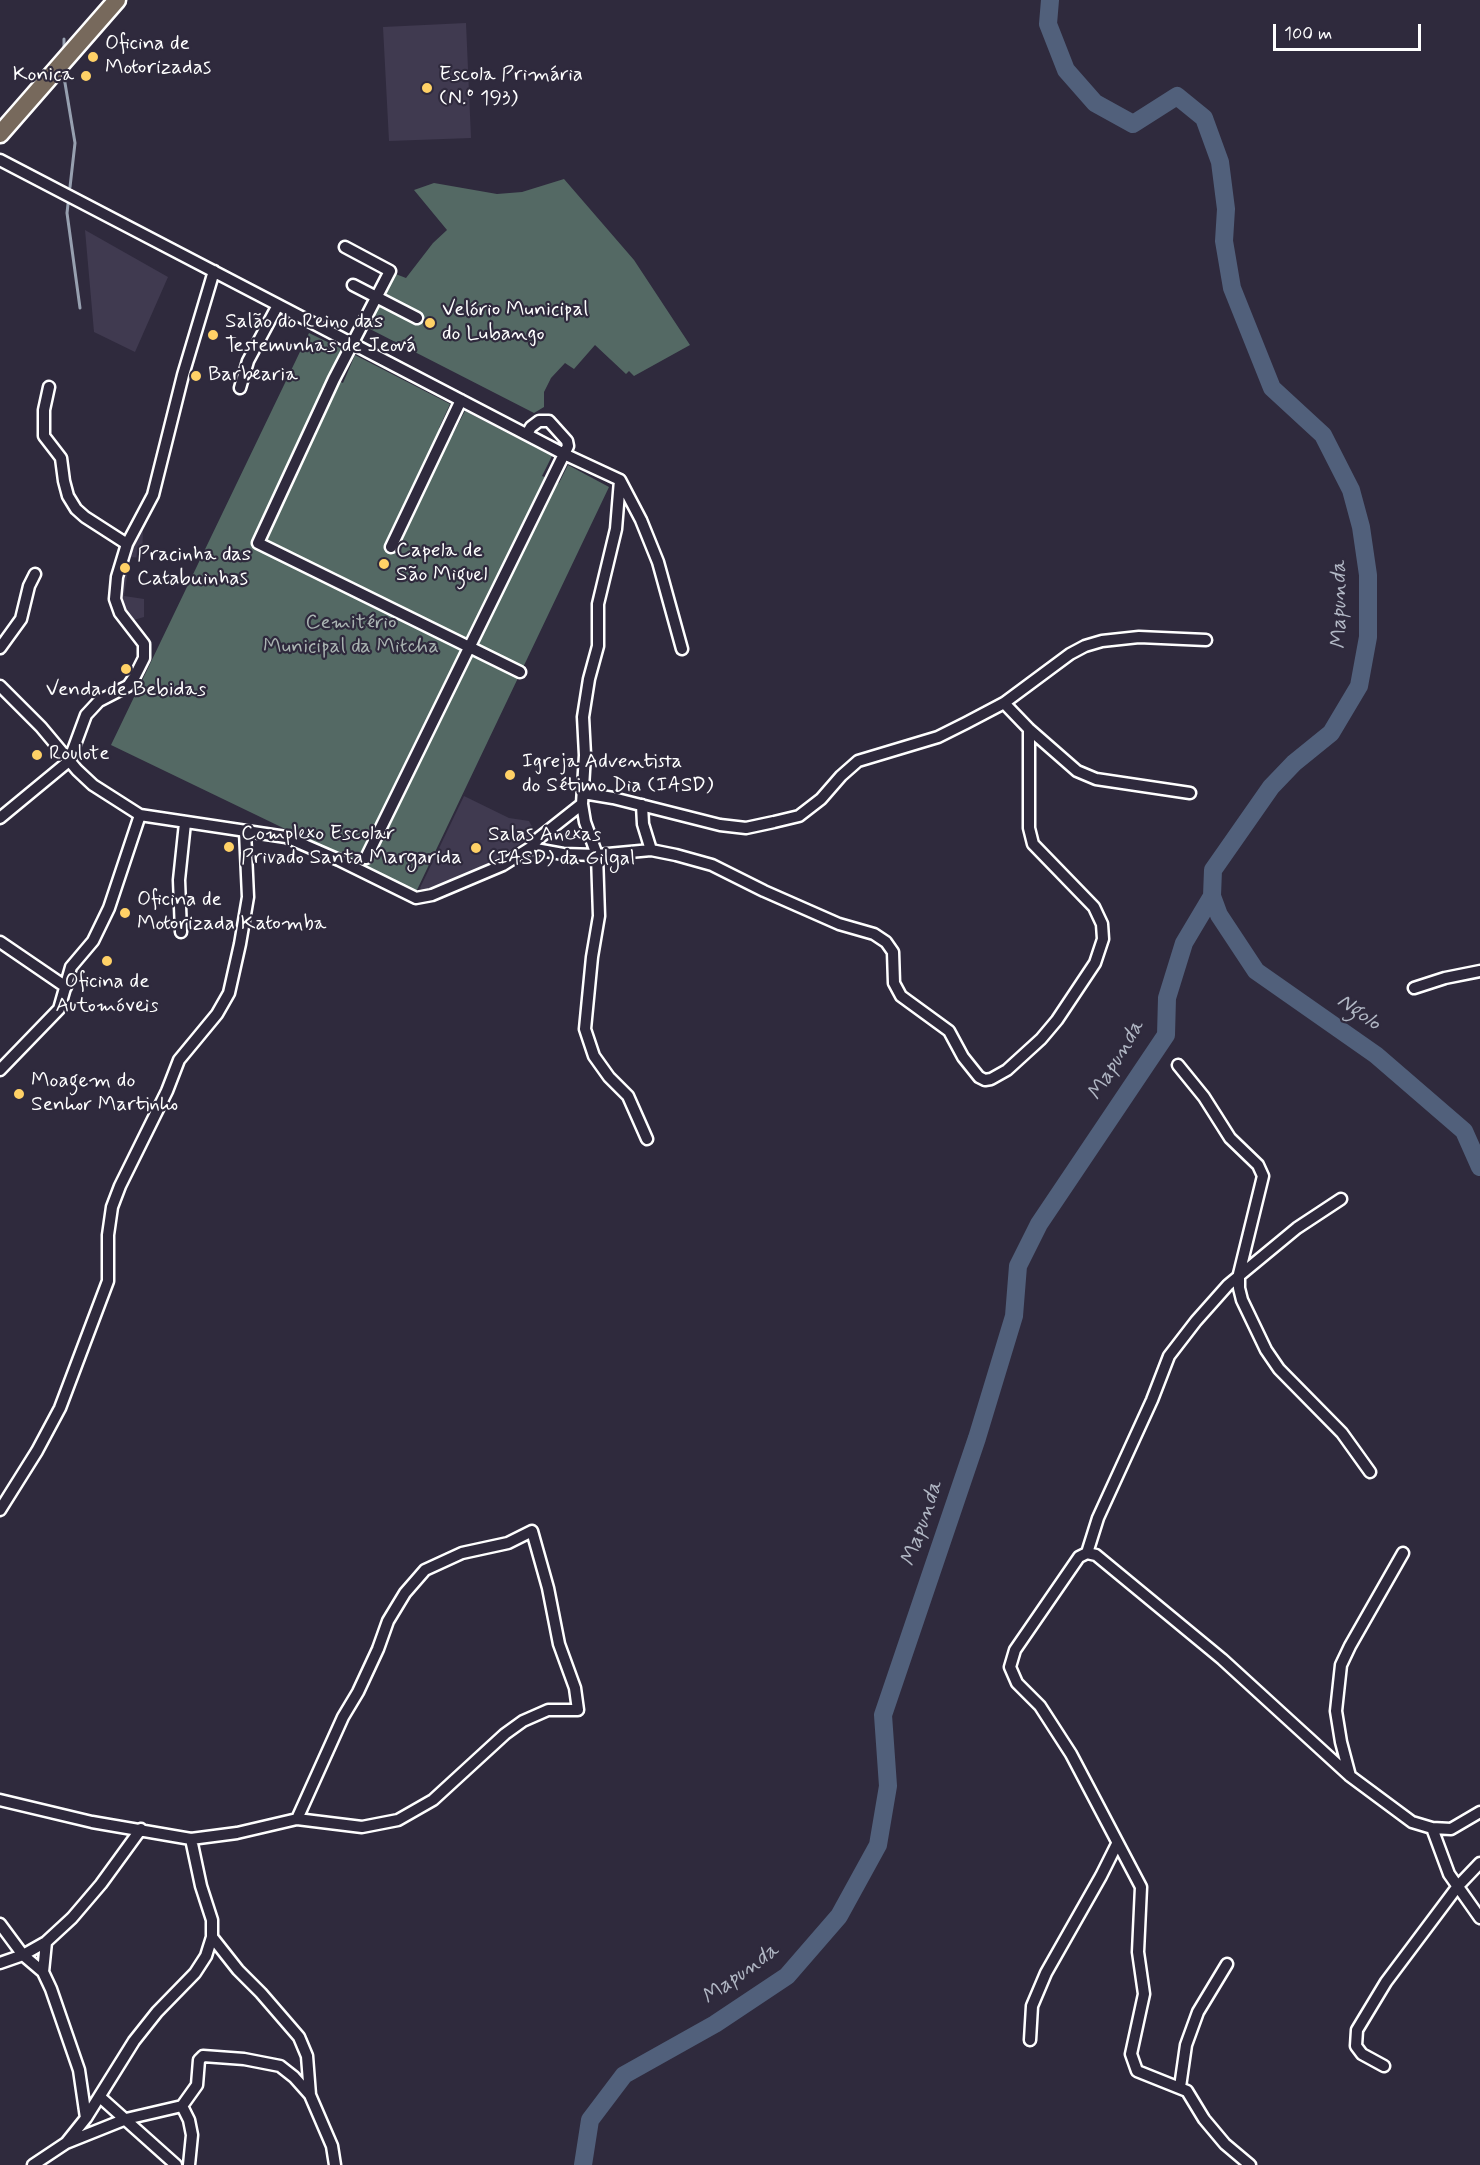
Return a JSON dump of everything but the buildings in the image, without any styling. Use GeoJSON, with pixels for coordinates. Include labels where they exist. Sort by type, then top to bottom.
{"type":"FeatureCollection","features":[{"type":"Feature","properties":{"kind":"main road"},"geometry":{"type":"LineString","coordinates":[[0,134],[117,0]]}},
{"type":"Feature","properties":{"kind":"street"},"geometry":{"type":"LineString","coordinates":[[0,160],[564,454],[620,480],[641,520],[658,562],[682,649]]}},
{"type":"Feature","properties":{"kind":"street"},"geometry":{"type":"LineString","coordinates":[[345,247],[390,271],[334,379],[258,543],[520,672]]}},
{"type":"Feature","properties":{"kind":"street"},"geometry":{"type":"LineString","coordinates":[[0,819],[69,761],[90,710],[99,701],[128,686],[144,658],[144,644],[120,613],[115,599],[117,577],[127,544],[153,495],[183,375],[214,272]]}},
{"type":"Feature","properties":{"kind":"street"},"geometry":{"type":"LineString","coordinates":[[352,285],[417,318]]}},
{"type":"Feature","properties":{"kind":"street"},"geometry":{"type":"LineString","coordinates":[[240,388],[248,361],[278,305]]}},
{"type":"Feature","properties":{"kind":"street"},"geometry":{"type":"LineString","coordinates":[[49,387],[44,410],[44,436],[61,458],[68,496],[76,509],[85,517],[127,544]]}},
{"type":"Feature","properties":{"kind":"street"},"geometry":{"type":"LineString","coordinates":[[391,547],[461,400]]}},
{"type":"Feature","properties":{"kind":"street"},"geometry":{"type":"LineString","coordinates":[[366,858],[568,446],[567,441],[549,421],[539,421],[531,427],[527,434]]}},
{"type":"Feature","properties":{"kind":"street"},"geometry":{"type":"LineString","coordinates":[[620,480],[616,529],[598,604],[598,646],[583,717],[585,755],[583,799],[585,822],[597,855],[598,916],[585,1029],[594,1056],[609,1077],[628,1096],[647,1139]]}},
{"type":"Feature","properties":{"kind":"street"},"geometry":{"type":"LineString","coordinates":[[0,648],[21,619],[27,603],[29,585],[35,574]]}},
{"type":"Feature","properties":{"kind":"street"},"geometry":{"type":"LineString","coordinates":[[0,686],[41,727],[69,761],[93,785],[140,815],[286,837],[417,898],[432,895],[504,865],[531,848],[583,799],[613,798],[720,825],[747,828],[799,816],[821,799],[858,761],[938,737],[1004,703],[1070,654],[1085,646],[1139,637],[1206,640]]}},
{"type":"Feature","properties":{"kind":"street"},"geometry":{"type":"LineString","coordinates":[[1004,703],[1029,729],[1077,771],[1096,779],[1190,793]]}},
{"type":"Feature","properties":{"kind":"street"},"geometry":{"type":"LineString","coordinates":[[531,848],[563,854],[597,855],[651,850],[712,865],[839,924],[874,934],[886,942],[893,952],[894,983],[901,996],[949,1031],[963,1057],[979,1077],[985,1080],[991,1079],[1007,1070],[1041,1039],[1057,1020],[1095,963],[1103,939],[1102,924],[1094,908],[1033,844],[1029,828],[1029,729]]}},
{"type":"Feature","properties":{"kind":"street"},"geometry":{"type":"LineString","coordinates":[[642,805],[643,824],[651,850]]}},
{"type":"Feature","properties":{"kind":"street"},"geometry":{"type":"LineString","coordinates":[[0,1070],[59,1009],[71,967],[93,940],[109,908],[140,815]]}},
{"type":"Feature","properties":{"kind":"street"},"geometry":{"type":"LineString","coordinates":[[181,932],[179,880],[185,823]]}},
{"type":"Feature","properties":{"kind":"street"},"geometry":{"type":"LineString","coordinates":[[0,1510],[37,1451],[60,1408],[108,1281],[108,1235],[112,1207],[120,1185],[167,1091],[179,1060],[210,1023],[229,993],[248,897],[245,831]]}},
{"type":"Feature","properties":{"kind":"street"},"geometry":{"type":"LineString","coordinates":[[0,942],[66,987]]}},
{"type":"Feature","properties":{"kind":"street"},"geometry":{"type":"LineString","coordinates":[[1414,988],[1445,978],[1480,971]]}},
{"type":"Feature","properties":{"kind":"street"},"geometry":{"type":"LineString","coordinates":[[1178,1065],[1204,1097],[1230,1138],[1258,1165],[1263,1176],[1239,1275],[1242,1300],[1266,1350],[1279,1369],[1342,1433],[1370,1472]]}},
{"type":"Feature","properties":{"kind":"street"},"geometry":{"type":"LineString","coordinates":[[1250,2165],[1225,2144],[1204,2119],[1187,2091],[1137,2071],[1131,2054],[1144,1994],[1138,1952],[1141,1887],[1071,1754],[1040,1706],[1017,1683],[1010,1667],[1015,1650],[1061,1581],[1078,1557],[1087,1552],[1098,1518],[1152,1400],[1169,1356],[1196,1321],[1239,1275],[1297,1228],[1341,1199]]}},
{"type":"Feature","properties":{"kind":"street"},"geometry":{"type":"LineString","coordinates":[[0,1800],[92,1822],[191,1839],[237,1833],[297,1819],[362,1827],[398,1820],[434,1800],[505,1734],[523,1721],[548,1710],[578,1710],[574,1688],[559,1644],[553,1610],[532,1531],[508,1543],[462,1553],[425,1570],[405,1593],[388,1621],[378,1649],[358,1692],[343,1717],[297,1819]]}},
{"type":"Feature","properties":{"kind":"street"},"geometry":{"type":"LineString","coordinates":[[1087,1552],[1096,1555],[1222,1659],[1350,1776],[1412,1822],[1432,1828],[1450,1829],[1480,1812]]}},
{"type":"Feature","properties":{"kind":"street"},"geometry":{"type":"LineString","coordinates":[[1350,1776],[1336,1711],[1341,1665],[1403,1553]]}},
{"type":"Feature","properties":{"kind":"street"},"geometry":{"type":"LineString","coordinates":[[1432,1828],[1449,1874],[1480,1918]]}},
{"type":"Feature","properties":{"kind":"street"},"geometry":{"type":"LineString","coordinates":[[0,1963],[46,1942],[72,1918],[141,1829]]}},
{"type":"Feature","properties":{"kind":"street"},"geometry":{"type":"LineString","coordinates":[[66,2143],[100,2097],[134,2041],[195,1973],[206,1956],[212,1937],[212,1920],[201,1886],[191,1839]]}},
{"type":"Feature","properties":{"kind":"street"},"geometry":{"type":"LineString","coordinates":[[1030,2040],[1032,2006],[1046,1973],[1117,1844]]}},
{"type":"Feature","properties":{"kind":"street"},"geometry":{"type":"LineString","coordinates":[[1384,2066],[1362,2054],[1356,2046],[1357,2030],[1386,1982],[1458,1886],[1480,1863]]}},
{"type":"Feature","properties":{"kind":"street"},"geometry":{"type":"LineString","coordinates":[[0,1924],[23,1954],[43,1972],[51,1989],[79,2070],[86,2118]]}},
{"type":"Feature","properties":{"kind":"street"},"geometry":{"type":"LineString","coordinates":[[212,1937],[238,1970],[299,2037],[307,2056],[310,2095]]}},
{"type":"Feature","properties":{"kind":"street"},"geometry":{"type":"LineString","coordinates":[[43,1972],[46,1942]]}},
{"type":"Feature","properties":{"kind":"street"},"geometry":{"type":"LineString","coordinates":[[1180,2087],[1186,2045],[1198,2012],[1227,1964]]}},
{"type":"Feature","properties":{"kind":"street"},"geometry":{"type":"LineString","coordinates":[[33,2165],[66,2143],[126,2119],[182,2106],[197,2085],[199,2060],[202,2056],[244,2059],[280,2066],[294,2077],[310,2095],[332,2146],[335,2165]]}},
{"type":"Feature","properties":{"kind":"street"},"geometry":{"type":"LineString","coordinates":[[100,2097],[176,2165]]}},
{"type":"Feature","properties":{"kind":"street"},"geometry":{"type":"LineString","coordinates":[[182,2106],[189,2120],[192,2135],[189,2165]]}},
{"type":"Feature","properties":{"kind":"shaded area","name":"Escola Primária (N.º 193)"},"geometry":{"type":"Polygon","coordinates":[[[466,23],[471,138],[389,141],[383,27],[466,23]]]}},
{"type":"Feature","properties":{"kind":"shaded area"},"geometry":{"type":"Polygon","coordinates":[[[85,230],[168,277],[135,352],[94,332],[85,230]]]}},
{"type":"Feature","properties":{"kind":"shaded area","name":"Pracinha das Catabuinhas"},"geometry":{"type":"Polygon","coordinates":[[[139,526],[143,529],[142,558],[130,557],[124,596],[144,599],[144,617],[130,621],[117,598],[118,578],[139,526]]]}},
{"type":"Feature","properties":{"kind":"shaded area","name":"Salas Anexas (IASD) da Gilgal"},"geometry":{"type":"Polygon","coordinates":[[[464,796],[509,818],[529,821],[536,834],[491,862],[423,891],[420,888],[464,796]]]}},
{"type":"Feature","properties":{"kind":"green space"},"geometry":{"type":"Polygon","coordinates":[[[564,179],[634,260],[690,345],[634,376],[629,371],[626,374],[595,345],[574,369],[565,363],[551,378],[544,392],[544,407],[534,413],[366,327],[393,273],[406,278],[433,243],[447,230],[414,190],[434,183],[497,194],[522,192],[564,179]]]}},
{"type":"Feature","properties":{"kind":"green space","name":"Cemitério Municipal da Mitcha"},"geometry":{"type":"Polygon","coordinates":[[[309,333],[342,349],[329,377],[343,383],[355,355],[450,404],[439,428],[453,434],[465,411],[552,456],[542,476],[559,483],[568,465],[609,487],[416,892],[111,745],[309,333]]]}},
{"type":"Feature","properties":{"kind":"waterway","name":"Mapunda"},"geometry":{"type":"LineString","coordinates":[[583,2165],[590,2120],[624,2075],[715,2024],[787,1976],[839,1916],[878,1845],[888,1786],[883,1715],[977,1438],[1014,1316],[1018,1266],[1039,1224],[1166,1035],[1167,998],[1184,943],[1212,896],[1213,870],[1271,787],[1294,763],[1331,733],[1359,686],[1368,637],[1368,575],[1361,527],[1351,490],[1323,435],[1272,388],[1232,288],[1224,241],[1226,209],[1220,162],[1204,118],[1177,96],[1133,124],[1095,103],[1066,70],[1048,24],[1050,0]]}},
{"type":"Feature","properties":{"kind":"waterway"},"geometry":{"type":"LineString","coordinates":[[64,39],[64,52]]}},
{"type":"Feature","properties":{"kind":"waterway"},"geometry":{"type":"LineString","coordinates":[[63,71],[75,143],[70,187]]}},
{"type":"Feature","properties":{"kind":"waterway"},"geometry":{"type":"LineString","coordinates":[[68,204],[67,213],[80,308]]}},
{"type":"Feature","properties":{"kind":"waterway","name":"Ngolo"},"geometry":{"type":"LineString","coordinates":[[1212,896],[1219,915],[1256,971],[1376,1055],[1464,1131],[1480,1167]]}},
{"type":"Feature","properties":{"kind":"place","name":"Oficina de Motorizadas"},"geometry":{"type":"Point","coordinates":[93,57]}},
{"type":"Feature","properties":{"kind":"place","name":"Konica"},"geometry":{"type":"Point","coordinates":[86,76]}},
{"type":"Feature","properties":{"kind":"place","name":"Escola Primária (N.º 193)"},"geometry":{"type":"Point","coordinates":[427,88]}},
{"type":"Feature","properties":{"kind":"place","name":"Velório Municipal do Lubango"},"geometry":{"type":"Point","coordinates":[430,323]}},
{"type":"Feature","properties":{"kind":"place","name":"Salão do Reino das Testemunhas de Jeová"},"geometry":{"type":"Point","coordinates":[213,335]}},
{"type":"Feature","properties":{"kind":"place","name":"Barbearia"},"geometry":{"type":"Point","coordinates":[196,376]}},
{"type":"Feature","properties":{"kind":"place","name":"Capela de São Miguel"},"geometry":{"type":"Point","coordinates":[384,564]}},
{"type":"Feature","properties":{"kind":"place","name":"Pracinha das Catabuinhas"},"geometry":{"type":"Point","coordinates":[125,568]}},
{"type":"Feature","properties":{"kind":"place","name":"Venda de Bebidas"},"geometry":{"type":"Point","coordinates":[126,669]}},
{"type":"Feature","properties":{"kind":"place","name":"Roulote"},"geometry":{"type":"Point","coordinates":[37,755]}},
{"type":"Feature","properties":{"kind":"place","name":"Igreja Adventista do Sétimo Dia (IASD)"},"geometry":{"type":"Point","coordinates":[510,775]}},
{"type":"Feature","properties":{"kind":"place","name":"Complexo Escolar Privado Santa Margarida"},"geometry":{"type":"Point","coordinates":[229,847]}},
{"type":"Feature","properties":{"kind":"place","name":"Salas Anexas (IASD) da Gilgal"},"geometry":{"type":"Point","coordinates":[476,848]}},
{"type":"Feature","properties":{"kind":"place","name":"Oficina de Motorizada Katomba"},"geometry":{"type":"Point","coordinates":[125,913]}},
{"type":"Feature","properties":{"kind":"place","name":"Oficina de Automóveis"},"geometry":{"type":"Point","coordinates":[107,961]}},
{"type":"Feature","properties":{"kind":"place","name":"Moagem do Senhor Martinho"},"geometry":{"type":"Point","coordinates":[19,1094]}}]}
